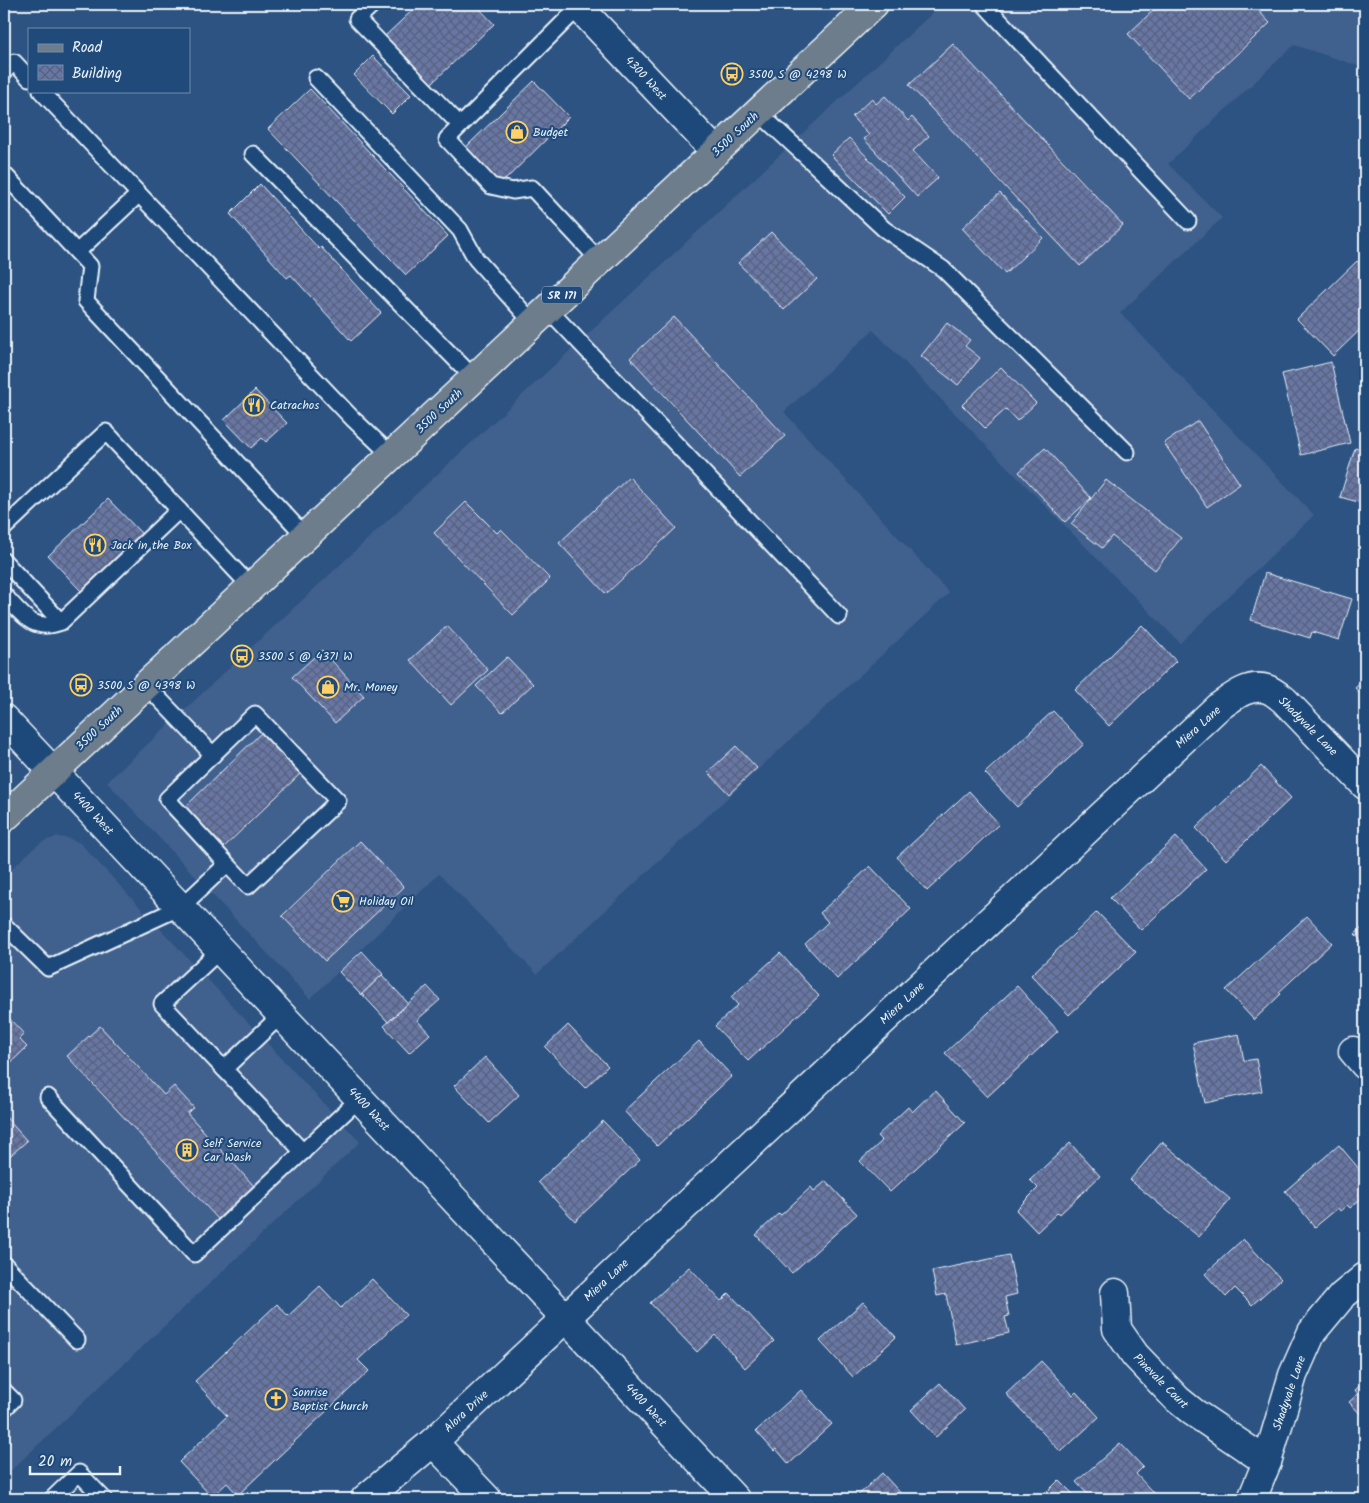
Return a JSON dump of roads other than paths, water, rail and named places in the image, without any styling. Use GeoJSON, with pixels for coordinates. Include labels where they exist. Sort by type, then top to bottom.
{"type":"FeatureCollection","features":[{"type":"Feature","properties":{"kind":"main road","name":"3500 South"},"geometry":{"type":"LineString","coordinates":[[4,818],[874,4]]}},
{"type":"Feature","properties":{"kind":"street","name":"4300 West"},"geometry":{"type":"LineString","coordinates":[[578,5],[716,152]]}},
{"type":"Feature","properties":{"kind":"street","name":"Shadyvale Lane"},"geometry":{"type":"LineString","coordinates":[[1241,692],[1256,687],[1269,690],[1284,700],[1365,785]]}},
{"type":"Feature","properties":{"kind":"street","name":"Miera Lane"},"geometry":{"type":"LineString","coordinates":[[565,1318],[1217,708],[1241,692]]}},
{"type":"Feature","properties":{"kind":"street","name":"4400 West"},"geometry":{"type":"LineString","coordinates":[[4,719],[735,1499]]}},
{"type":"Feature","properties":{"kind":"street","name":"Shadyvale Lane"},"geometry":{"type":"LineString","coordinates":[[1252,1499],[1267,1462],[1293,1375],[1312,1332],[1342,1296],[1365,1277]]}},
{"type":"Feature","properties":{"kind":"street","name":"Pinevale Court"},"geometry":{"type":"LineString","coordinates":[[1115,1293],[1117,1329],[1135,1355],[1177,1399],[1193,1412],[1267,1462]]}},
{"type":"Feature","properties":{"kind":"street","name":"Alora Drive"},"geometry":{"type":"LineString","coordinates":[[364,1499],[433,1442],[565,1318]]}},
{"type":"Feature","properties":{"kind":"street"},"geometry":{"type":"LineString","coordinates":[[433,1442],[488,1499]]}},
{"type":"Feature","properties":{"kind":"lane"},"geometry":{"type":"LineString","coordinates":[[373,4],[357,19],[460,126]]}},
{"type":"Feature","properties":{"kind":"lane"},"geometry":{"type":"LineString","coordinates":[[984,4],[1188,221]]}},
{"type":"Feature","properties":{"kind":"lane"},"geometry":{"type":"LineString","coordinates":[[578,5],[447,139],[492,186],[513,191],[532,188],[599,260]]}},
{"type":"Feature","properties":{"kind":"lane"},"geometry":{"type":"LineString","coordinates":[[4,72],[14,62],[28,77]]}},
{"type":"Feature","properties":{"kind":"lane"},"geometry":{"type":"LineString","coordinates":[[316,78],[460,230],[476,259],[540,316],[839,616]]}},
{"type":"Feature","properties":{"kind":"lane"},"geometry":{"type":"LineString","coordinates":[[42,92],[353,419],[391,455]]}},
{"type":"Feature","properties":{"kind":"lane"},"geometry":{"type":"LineString","coordinates":[[758,112],[884,229],[943,269],[1127,452]]}},
{"type":"Feature","properties":{"kind":"lane"},"geometry":{"type":"LineString","coordinates":[[252,154],[474,378]]}},
{"type":"Feature","properties":{"kind":"lane"},"geometry":{"type":"LineString","coordinates":[[4,174],[90,266],[86,302],[305,536]]}},
{"type":"Feature","properties":{"kind":"lane"},"geometry":{"type":"LineString","coordinates":[[77,252],[139,194]]}},
{"type":"Feature","properties":{"kind":"lane"},"geometry":{"type":"LineString","coordinates":[[4,528],[106,432],[251,587]]}},
{"type":"Feature","properties":{"kind":"lane"},"geometry":{"type":"LineString","coordinates":[[4,595],[30,621],[40,626],[51,626],[61,622],[179,510]]}},
{"type":"Feature","properties":{"kind":"lane"},"geometry":{"type":"LineString","coordinates":[[4,561],[61,622]]}},
{"type":"Feature","properties":{"kind":"lane"},"geometry":{"type":"LineString","coordinates":[[146,685],[213,755]]}},
{"type":"Feature","properties":{"kind":"lane"},"geometry":{"type":"LineString","coordinates":[[255,714],[338,800],[248,886],[227,864],[167,799],[255,714]]}},
{"type":"Feature","properties":{"kind":"lane"},"geometry":{"type":"LineString","coordinates":[[4,925],[48,968],[181,907],[227,864]]}},
{"type":"Feature","properties":{"kind":"lane"},"geometry":{"type":"LineString","coordinates":[[220,950],[162,1004],[303,1152]]}},
{"type":"Feature","properties":{"kind":"lane"},"geometry":{"type":"LineString","coordinates":[[224,1069],[281,1015]]}},
{"type":"Feature","properties":{"kind":"lane"},"geometry":{"type":"LineString","coordinates":[[48,1097],[194,1254],[359,1099]]}},
{"type":"Feature","properties":{"kind":"lane"},"geometry":{"type":"LineString","coordinates":[[4,1264],[77,1340]]}},
{"type":"Feature","properties":{"kind":"lane"},"geometry":{"type":"LineString","coordinates":[[4,1391],[13,1400],[4,1409]]}},
{"type":"Feature","properties":{"kind":"lane"},"geometry":{"type":"LineString","coordinates":[[52,1499],[79,1473],[104,1499]]}},
{"type":"Feature","properties":{"kind":"place","name":"3500 S @ 4298 W"},"geometry":{"type":"Point","coordinates":[732,74]}},
{"type":"Feature","properties":{"kind":"place","name":"Budget"},"geometry":{"type":"Point","coordinates":[517,132]}},
{"type":"Feature","properties":{"kind":"place","name":"Catrachos"},"geometry":{"type":"Point","coordinates":[254,405]}},
{"type":"Feature","properties":{"kind":"place","name":"Jack in the Box"},"geometry":{"type":"Point","coordinates":[95,545]}},
{"type":"Feature","properties":{"kind":"place","name":"3500 S @ 4371 W"},"geometry":{"type":"Point","coordinates":[242,656]}},
{"type":"Feature","properties":{"kind":"place","name":"3500 S @ 4398 W"},"geometry":{"type":"Point","coordinates":[81,685]}},
{"type":"Feature","properties":{"kind":"place","name":"Mr. Money"},"geometry":{"type":"Point","coordinates":[328,687]}},
{"type":"Feature","properties":{"kind":"place","name":"Holiday Oil"},"geometry":{"type":"Point","coordinates":[343,901]}},
{"type":"Feature","properties":{"kind":"place","name":"Self Service Car Wash"},"geometry":{"type":"Point","coordinates":[187,1150]}},
{"type":"Feature","properties":{"kind":"place","name":"Sonrise Baptist Church"},"geometry":{"type":"Point","coordinates":[276,1399]}}]}
